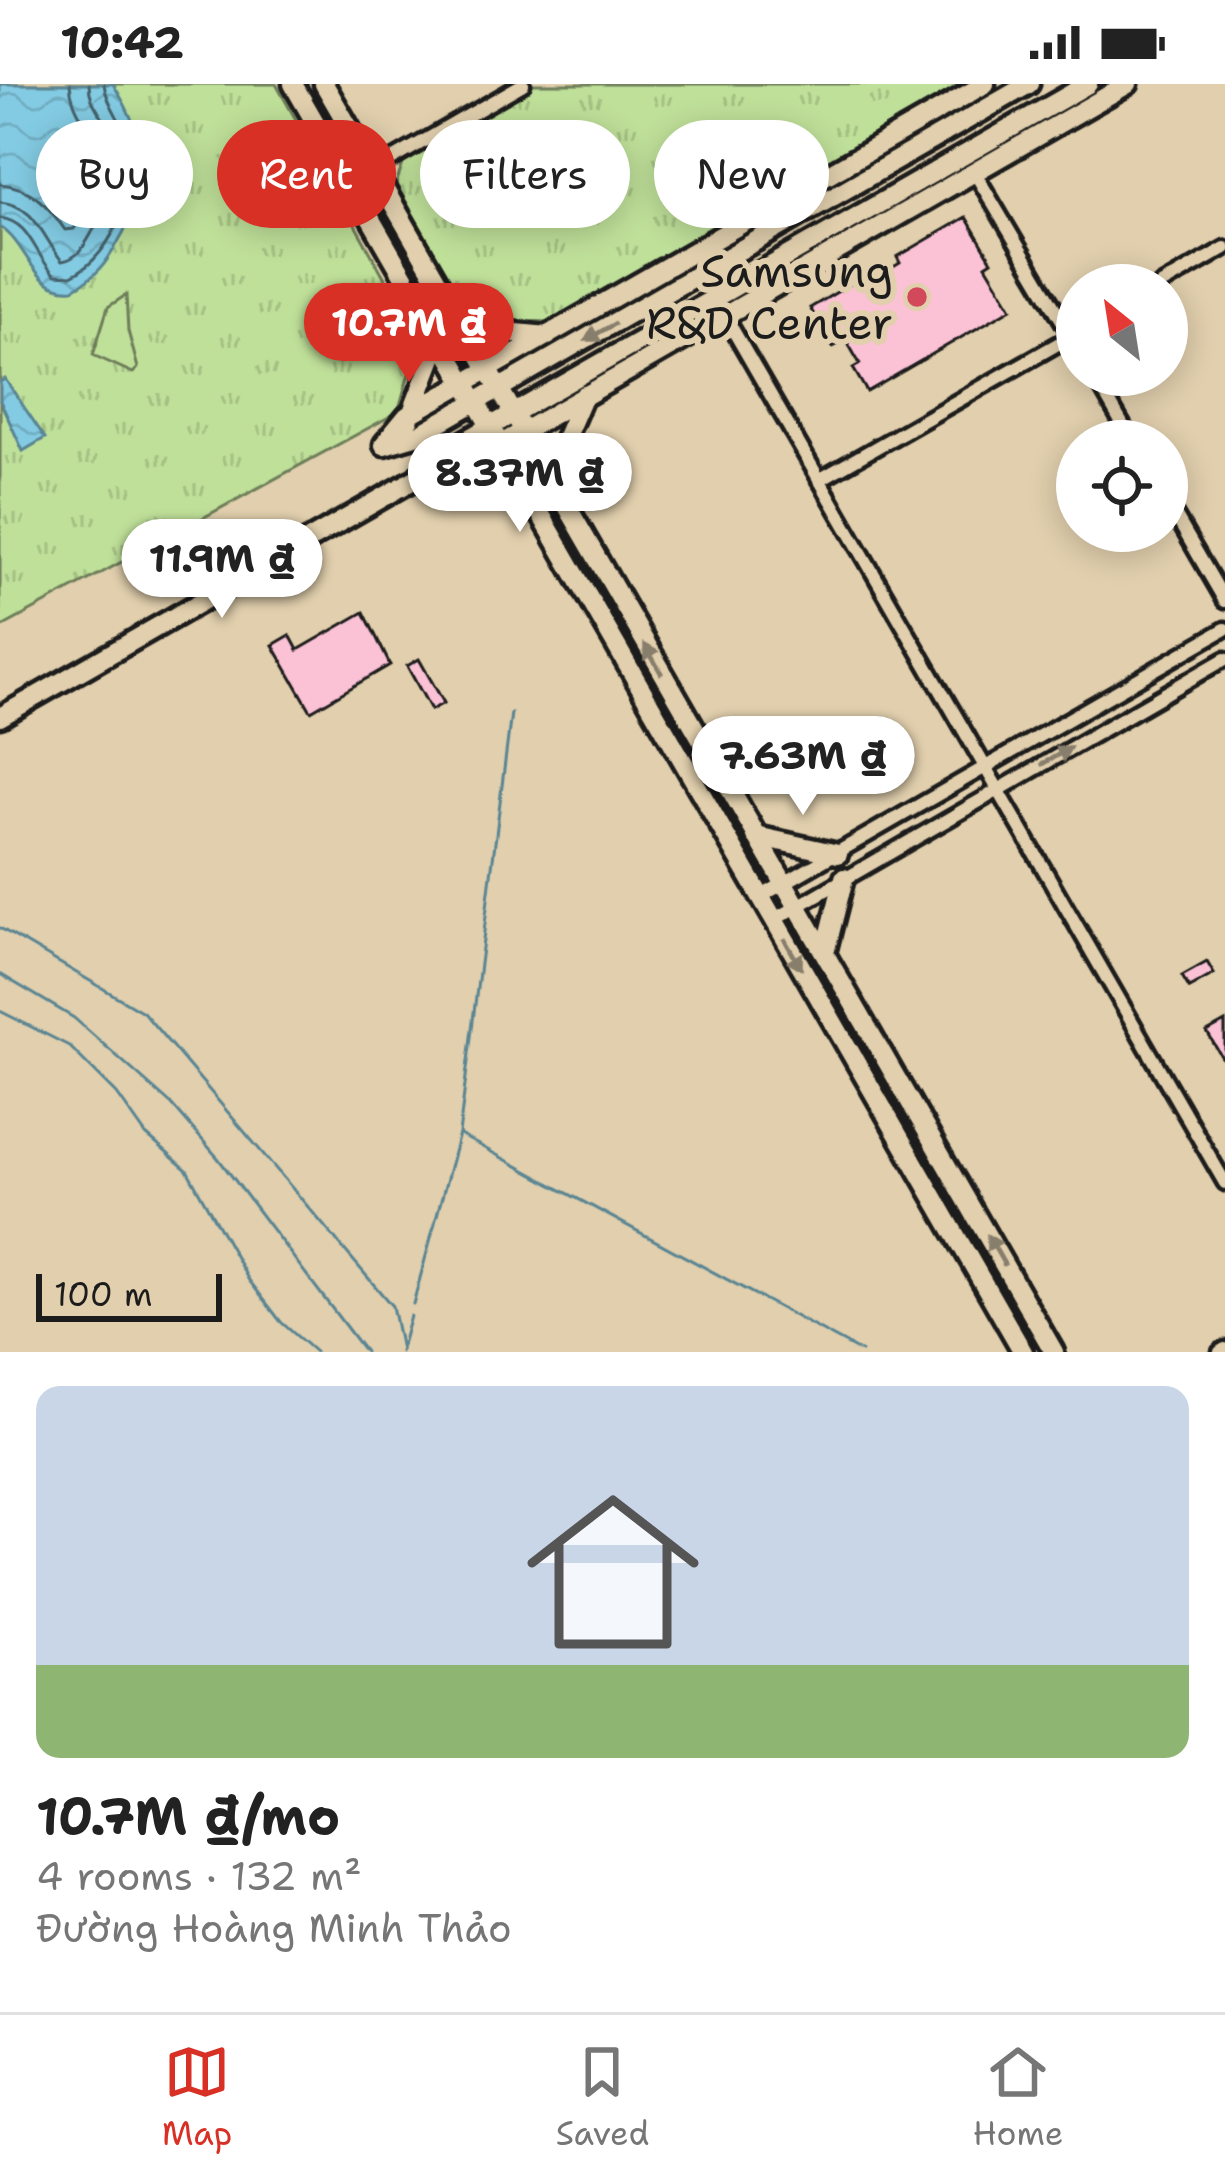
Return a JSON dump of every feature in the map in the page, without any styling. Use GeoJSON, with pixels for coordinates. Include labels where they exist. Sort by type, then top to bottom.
{"type":"FeatureCollection","features":[{"type":"Feature","properties":{"kind":"main road"},"geometry":{"type":"LineString","coordinates":[[293,84],[313,120]]}},
{"type":"Feature","properties":{"kind":"main road"},"geometry":{"type":"LineString","coordinates":[[324,84],[345,120]]}},
{"type":"Feature","properties":{"kind":"main road"},"geometry":{"type":"LineString","coordinates":[[439,342],[407,416],[384,445],[418,435],[475,403],[493,381],[548,337],[985,84]]}},
{"type":"Feature","properties":{"kind":"main road"},"geometry":{"type":"LineString","coordinates":[[407,416],[464,385],[493,381],[559,356],[1028,84]]}},
{"type":"Feature","properties":{"kind":"main road"},"geometry":{"type":"LineString","coordinates":[[0,717],[417,478],[432,460],[494,436],[580,388],[1088,84]]}},
{"type":"Feature","properties":{"kind":"main road"},"geometry":{"type":"LineString","coordinates":[[548,478],[580,388],[725,316],[1128,84]]}},
{"type":"Feature","properties":{"kind":"main road"},"geometry":{"type":"LineString","coordinates":[[396,209],[1054,1352]]}},
{"type":"Feature","properties":{"kind":"main road"},"geometry":{"type":"LineString","coordinates":[[374,228],[1023,1352]]}},
{"type":"Feature","properties":{"kind":"main road"},"geometry":{"type":"LineString","coordinates":[[463,328],[548,337]]}},
{"type":"Feature","properties":{"kind":"main road"},"geometry":{"type":"LineString","coordinates":[[548,337],[559,356]]}},
{"type":"Feature","properties":{"kind":"main road"},"geometry":{"type":"LineString","coordinates":[[407,416],[442,478]]}},
{"type":"Feature","properties":{"kind":"main road"},"geometry":{"type":"LineString","coordinates":[[442,478],[494,436]]}},
{"type":"Feature","properties":{"kind":"main road"},"geometry":{"type":"LineString","coordinates":[[417,478],[525,489]]}},
{"type":"Feature","properties":{"kind":"main road"},"geometry":{"type":"LineString","coordinates":[[756,836],[838,854]]}},
{"type":"Feature","properties":{"kind":"main road"},"geometry":{"type":"LineString","coordinates":[[825,953],[844,878]]}},
{"type":"Feature","properties":{"kind":"street"},"geometry":{"type":"LineString","coordinates":[[396,157],[523,84]]}},
{"type":"Feature","properties":{"kind":"street"},"geometry":{"type":"LineString","coordinates":[[976,173],[1056,307]]}},
{"type":"Feature","properties":{"kind":"street"},"geometry":{"type":"LineString","coordinates":[[1188,269],[1225,248]]}},
{"type":"Feature","properties":{"kind":"street"},"geometry":{"type":"LineString","coordinates":[[725,316],[1225,1184]]}},
{"type":"Feature","properties":{"kind":"street"},"geometry":{"type":"LineString","coordinates":[[819,480],[1056,349]]}},
{"type":"Feature","properties":{"kind":"street"},"geometry":{"type":"LineString","coordinates":[[1188,538],[1225,602]]}},
{"type":"Feature","properties":{"kind":"street"},"geometry":{"type":"LineString","coordinates":[[760,897],[1225,629]]}},
{"type":"Feature","properties":{"kind":"street"},"geometry":{"type":"LineString","coordinates":[[774,920],[1225,659]]}},
{"type":"Feature","properties":{"kind":"green space"},"geometry":{"type":"Polygon","coordinates":[[[0,84],[276,84],[296,120],[217,120],[217,228],[357,228],[419,339],[398,412],[0,628],[0,84]]]}},
{"type":"Feature","properties":{"kind":"green space"},"geometry":{"type":"Polygon","coordinates":[[[533,84],[964,84],[829,161],[829,120],[654,120],[654,228],[712,228],[548,322],[484,319],[463,303],[421,228],[630,228],[630,120],[471,120],[533,84]]]}},
{"type":"Feature","properties":{"kind":"green space"},"geometry":{"type":"Polygon","coordinates":[[[420,149],[420,227],[396,184],[405,158],[420,149]]]}},
{"type":"Feature","properties":{"kind":"green space"},"geometry":{"type":"Polygon","coordinates":[[[126,295],[128,331],[138,368],[133,373],[93,355],[108,307],[126,295]]]}},
{"type":"Feature","properties":{"kind":"water"},"geometry":{"type":"Polygon","coordinates":[[[0,84],[113,84],[132,120],[36,120],[36,228],[125,228],[105,263],[73,289],[59,288],[40,276],[0,227],[0,84]]]}},
{"type":"Feature","properties":{"kind":"water"},"geometry":{"type":"Polygon","coordinates":[[[5,379],[45,438],[23,451],[0,401],[0,382],[5,379]]]}},
{"type":"Feature","properties":{"kind":"building","name":"Samsung R&D Center"},"geometry":{"type":"Polygon","coordinates":[[[966,217],[992,261],[986,265],[1012,308],[867,392],[853,368],[860,364],[846,340],[833,347],[810,308],[876,269],[880,275],[900,263],[897,257],[966,217]]]}},
{"type":"Feature","properties":{"kind":"building"},"geometry":{"type":"Polygon","coordinates":[[[364,612],[390,665],[311,711],[273,645],[290,635],[298,650],[364,612]]]}},
{"type":"Feature","properties":{"kind":"building"},"geometry":{"type":"Polygon","coordinates":[[[419,659],[444,703],[431,710],[407,666],[419,659]]]}},
{"type":"Feature","properties":{"kind":"building"},"geometry":{"type":"Polygon","coordinates":[[[1207,962],[1214,974],[1189,988],[1182,976],[1207,962]]]}},
{"type":"Feature","properties":{"kind":"building"},"geometry":{"type":"Polygon","coordinates":[[[1225,1022],[1225,1063],[1207,1032],[1225,1022]]]}},
{"type":"Feature","properties":{"kind":"waterway"},"geometry":{"type":"LineString","coordinates":[[413,1304],[459,1134],[511,713]]}},
{"type":"Feature","properties":{"kind":"waterway"},"geometry":{"type":"LineString","coordinates":[[0,928],[143,1012],[392,1306],[401,1350]]}},
{"type":"Feature","properties":{"kind":"waterway"},"geometry":{"type":"LineString","coordinates":[[0,974],[74,1018],[172,1105],[218,1158],[365,1352]]}},
{"type":"Feature","properties":{"kind":"waterway"},"geometry":{"type":"LineString","coordinates":[[0,1011],[69,1046],[117,1094],[146,1135],[187,1170],[248,1279],[281,1322],[315,1352]]}},
{"type":"Feature","properties":{"kind":"waterway"},"geometry":{"type":"LineString","coordinates":[[460,1135],[861,1352]]}},
{"type":"Feature","properties":{"kind":"waterway"},"geometry":{"type":"LineString","coordinates":[[400,1352],[410,1316]]}},
{"type":"Feature","properties":{"kind":"place","name":"Samsung R&D Center"},"geometry":{"type":"Point","coordinates":[917,297]}}]}
